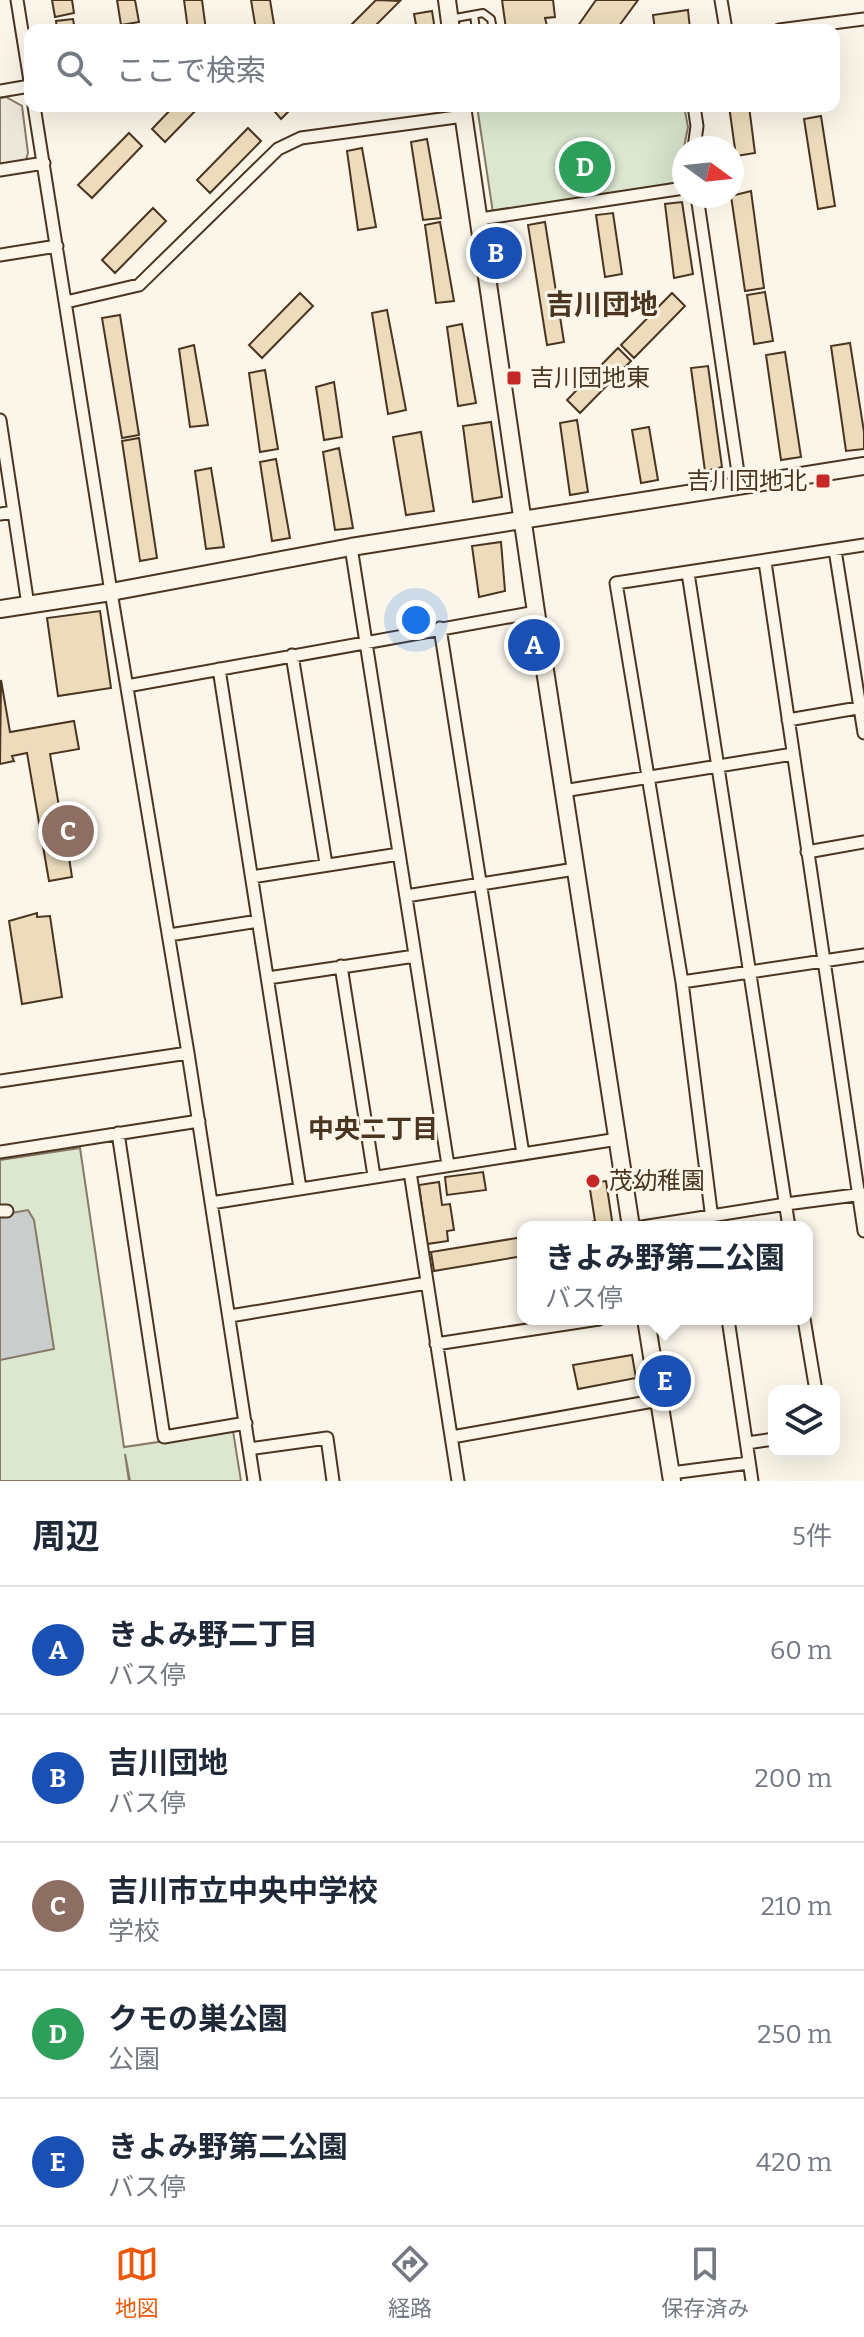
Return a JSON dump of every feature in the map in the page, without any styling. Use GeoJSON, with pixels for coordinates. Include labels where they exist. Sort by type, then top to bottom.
{"type":"FeatureCollection","features":[{"type":"Feature","properties":{"kind":"street"},"geometry":{"type":"LineString","coordinates":[[17,0],[24,45]]}},
{"type":"Feature","properties":{"kind":"street"},"geometry":{"type":"LineString","coordinates":[[447,0],[450,24]]}},
{"type":"Feature","properties":{"kind":"street"},"geometry":{"type":"LineString","coordinates":[[721,0],[725,24]]}},
{"type":"Feature","properties":{"kind":"street"},"geometry":{"type":"LineString","coordinates":[[825,24],[864,19]]}},
{"type":"Feature","properties":{"kind":"street"},"geometry":{"type":"LineString","coordinates":[[0,91],[24,85]]}},
{"type":"Feature","properties":{"kind":"street"},"geometry":{"type":"LineString","coordinates":[[35,112],[199,1121],[254,1481]]}},
{"type":"Feature","properties":{"kind":"street"},"geometry":{"type":"LineString","coordinates":[[66,302],[139,285],[278,149],[291,142],[457,112]]}},
{"type":"Feature","properties":{"kind":"street"},"geometry":{"type":"LineString","coordinates":[[463,112],[536,612],[630,1221]]}},
{"type":"Feature","properties":{"kind":"street"},"geometry":{"type":"LineString","coordinates":[[695,112],[696,136]]}},
{"type":"Feature","properties":{"kind":"street"},"geometry":{"type":"LineString","coordinates":[[0,170],[44,163]]}},
{"type":"Feature","properties":{"kind":"street"},"geometry":{"type":"LineString","coordinates":[[480,219],[672,190]]}},
{"type":"Feature","properties":{"kind":"street"},"geometry":{"type":"LineString","coordinates":[[699,208],[740,486]]}},
{"type":"Feature","properties":{"kind":"street"},"geometry":{"type":"LineString","coordinates":[[0,255],[57,246]]}},
{"type":"Feature","properties":{"kind":"street"},"geometry":{"type":"LineString","coordinates":[[0,420],[28,605]]}},
{"type":"Feature","properties":{"kind":"street"},"geometry":{"type":"LineString","coordinates":[[0,609],[111,592],[351,547],[864,466]]}},
{"type":"Feature","properties":{"kind":"street"},"geometry":{"type":"LineString","coordinates":[[0,514],[14,512]]}},
{"type":"Feature","properties":{"kind":"street"},"geometry":{"type":"LineString","coordinates":[[713,1221],[682,982],[616,583],[864,545]]}},
{"type":"Feature","properties":{"kind":"street"},"geometry":{"type":"LineString","coordinates":[[351,547],[448,1165]]}},
{"type":"Feature","properties":{"kind":"street"},"geometry":{"type":"LineString","coordinates":[[835,550],[864,733]]}},
{"type":"Feature","properties":{"kind":"street"},"geometry":{"type":"LineString","coordinates":[[765,562],[823,961],[861,1194],[864,1231]]}},
{"type":"Feature","properties":{"kind":"street"},"geometry":{"type":"LineString","coordinates":[[688,573],[752,971],[788,1221]]}},
{"type":"Feature","properties":{"kind":"street"},"geometry":{"type":"LineString","coordinates":[[127,686],[536,612]]}},
{"type":"Feature","properties":{"kind":"street"},"geometry":{"type":"LineString","coordinates":[[440,628],[523,1154]]}},
{"type":"Feature","properties":{"kind":"street"},"geometry":{"type":"LineString","coordinates":[[292,655],[326,864]]}},
{"type":"Feature","properties":{"kind":"street"},"geometry":{"type":"LineString","coordinates":[[219,669],[300,1188]]}},
{"type":"Feature","properties":{"kind":"street"},"geometry":{"type":"LineString","coordinates":[[788,720],[862,708]]}},
{"type":"Feature","properties":{"kind":"street"},"geometry":{"type":"LineString","coordinates":[[563,791],[793,754]]}},
{"type":"Feature","properties":{"kind":"street"},"geometry":{"type":"LineString","coordinates":[[807,852],[864,842]]}},
{"type":"Feature","properties":{"kind":"street"},"geometry":{"type":"LineString","coordinates":[[252,877],[399,854]]}},
{"type":"Feature","properties":{"kind":"street"},"geometry":{"type":"LineString","coordinates":[[406,896],[575,869]]}},
{"type":"Feature","properties":{"kind":"street"},"geometry":{"type":"LineString","coordinates":[[169,935],[258,921]]}},
{"type":"Feature","properties":{"kind":"street"},"geometry":{"type":"LineString","coordinates":[[682,982],[864,955]]}},
{"type":"Feature","properties":{"kind":"street"},"geometry":{"type":"LineString","coordinates":[[268,978],[415,956]]}},
{"type":"Feature","properties":{"kind":"street"},"geometry":{"type":"LineString","coordinates":[[341,966],[374,1176]]}},
{"type":"Feature","properties":{"kind":"street"},"geometry":{"type":"LineString","coordinates":[[0,1081],[188,1053]]}},
{"type":"Feature","properties":{"kind":"street"},"geometry":{"type":"LineString","coordinates":[[0,1152],[199,1121]]}},
{"type":"Feature","properties":{"kind":"street"},"geometry":{"type":"LineString","coordinates":[[118,1133],[164,1437],[246,1423]]}},
{"type":"Feature","properties":{"kind":"street"},"geometry":{"type":"LineString","coordinates":[[211,1203],[618,1139]]}},
{"type":"Feature","properties":{"kind":"street"},"geometry":{"type":"LineString","coordinates":[[410,1172],[458,1481]]}},
{"type":"Feature","properties":{"kind":"street"},"geometry":{"type":"LineString","coordinates":[[717,1221],[786,1204],[861,1194]]}},
{"type":"Feature","properties":{"kind":"street"},"geometry":{"type":"LineString","coordinates":[[230,1316],[427,1283]]}},
{"type":"Feature","properties":{"kind":"street"},"geometry":{"type":"LineString","coordinates":[[436,1344],[560,1325]]}},
{"type":"Feature","properties":{"kind":"street"},"geometry":{"type":"LineString","coordinates":[[647,1325],[671,1477],[749,1463]]}},
{"type":"Feature","properties":{"kind":"street"},"geometry":{"type":"LineString","coordinates":[[729,1325],[752,1481]]}},
{"type":"Feature","properties":{"kind":"street"},"geometry":{"type":"LineString","coordinates":[[805,1325],[815,1385]]}},
{"type":"Feature","properties":{"kind":"street"},"geometry":{"type":"LineString","coordinates":[[452,1437],[659,1400]]}},
{"type":"Feature","properties":{"kind":"street"},"geometry":{"type":"LineString","coordinates":[[249,1449],[327,1438],[333,1481]]}},
{"type":"Feature","properties":{"kind":"street"},"geometry":{"type":"LineString","coordinates":[[747,1443],[768,1440]]}},
{"type":"Feature","properties":{"kind":"lane"},"geometry":{"type":"LineString","coordinates":[[450,24],[474,15],[487,15],[492,24]]}},
{"type":"Feature","properties":{"kind":"lane"},"geometry":{"type":"LineString","coordinates":[[474,15],[475,24]]}},
{"type":"Feature","properties":{"kind":"green space"},"geometry":{"type":"Polygon","coordinates":[[[478,112],[685,112],[686,136],[672,136],[672,186],[493,213],[478,112]]]}},
{"type":"Feature","properties":{"kind":"green space"},"geometry":{"type":"Polygon","coordinates":[[[80,1148],[124,1447],[233,1431],[241,1481],[130,1481],[125,1454],[129,1481],[0,1481],[0,1160],[80,1148]]]}},
{"type":"Feature","properties":{"kind":"shaded area"},"geometry":{"type":"Polygon","coordinates":[[[6,97],[22,106],[28,153],[26,160],[0,164],[0,98],[6,97]]]}},
{"type":"Feature","properties":{"kind":"shaded area"},"geometry":{"type":"Polygon","coordinates":[[[28,1210],[34,1220],[54,1349],[0,1360],[0,1215],[28,1210]]]}},
{"type":"Feature","properties":{"kind":"building"},"geometry":{"type":"Polygon","coordinates":[[[52,0],[72,0],[74,13],[55,17],[52,0]]]}},
{"type":"Feature","properties":{"kind":"building"},"geometry":{"type":"Polygon","coordinates":[[[117,0],[135,0],[139,22],[121,24],[117,0]]]}},
{"type":"Feature","properties":{"kind":"building"},"geometry":{"type":"Polygon","coordinates":[[[184,0],[202,0],[205,24],[187,24],[184,0]]]}},
{"type":"Feature","properties":{"kind":"building"},"geometry":{"type":"Polygon","coordinates":[[[251,0],[270,0],[274,24],[255,24],[251,0]]]}},
{"type":"Feature","properties":{"kind":"building"},"geometry":{"type":"Polygon","coordinates":[[[376,0],[400,1],[377,24],[352,24],[376,0]]]}},
{"type":"Feature","properties":{"kind":"building"},"geometry":{"type":"Polygon","coordinates":[[[502,0],[553,0],[555,17],[545,18],[546,24],[505,24],[502,0]]]}},
{"type":"Feature","properties":{"kind":"building"},"geometry":{"type":"Polygon","coordinates":[[[596,0],[638,0],[620,24],[579,24],[596,0]]]}},
{"type":"Feature","properties":{"kind":"building"},"geometry":{"type":"Polygon","coordinates":[[[688,10],[689,24],[654,24],[653,15],[688,10]]]}},
{"type":"Feature","properties":{"kind":"building"},"geometry":{"type":"Polygon","coordinates":[[[432,11],[434,24],[416,24],[414,14],[432,11]]]}},
{"type":"Feature","properties":{"kind":"building"},"geometry":{"type":"Polygon","coordinates":[[[73,19],[74,24],[56,24],[56,21],[73,19]]]}},
{"type":"Feature","properties":{"kind":"building"},"geometry":{"type":"Polygon","coordinates":[[[168,112],[194,112],[165,142],[152,129],[168,112]]]}},
{"type":"Feature","properties":{"kind":"building"},"geometry":{"type":"Polygon","coordinates":[[[275,112],[288,112],[281,119],[275,112]]]}},
{"type":"Feature","properties":{"kind":"building"},"geometry":{"type":"Polygon","coordinates":[[[730,112],[750,112],[755,153],[744,155],[744,136],[733,136],[730,112]]]}},
{"type":"Feature","properties":{"kind":"building"},"geometry":{"type":"Polygon","coordinates":[[[821,116],[835,206],[818,209],[804,119],[821,116]]]}},
{"type":"Feature","properties":{"kind":"building"},"geometry":{"type":"Polygon","coordinates":[[[248,128],[261,141],[210,193],[197,180],[248,128]]]}},
{"type":"Feature","properties":{"kind":"building"},"geometry":{"type":"Polygon","coordinates":[[[129,133],[142,146],[92,198],[78,185],[129,133]]]}},
{"type":"Feature","properties":{"kind":"building"},"geometry":{"type":"Polygon","coordinates":[[[427,139],[441,218],[423,220],[411,142],[427,139]]]}},
{"type":"Feature","properties":{"kind":"building"},"geometry":{"type":"Polygon","coordinates":[[[362,148],[376,227],[358,230],[347,151],[362,148]]]}},
{"type":"Feature","properties":{"kind":"building"},"geometry":{"type":"Polygon","coordinates":[[[751,191],[764,288],[745,291],[733,208],[744,208],[744,193],[751,191]]]}},
{"type":"Feature","properties":{"kind":"building"},"geometry":{"type":"Polygon","coordinates":[[[665,204],[683,208],[693,274],[674,278],[665,204]]]}},
{"type":"Feature","properties":{"kind":"building"},"geometry":{"type":"Polygon","coordinates":[[[153,208],[166,221],[115,273],[102,260],[153,208]]]}},
{"type":"Feature","properties":{"kind":"building"},"geometry":{"type":"Polygon","coordinates":[[[613,213],[622,274],[605,277],[596,215],[613,213]]]}},
{"type":"Feature","properties":{"kind":"building"},"geometry":{"type":"Polygon","coordinates":[[[440,222],[454,301],[436,303],[425,225],[440,222]]]}},
{"type":"Feature","properties":{"kind":"building"},"geometry":{"type":"Polygon","coordinates":[[[545,222],[564,342],[547,345],[528,225],[545,222]]]}},
{"type":"Feature","properties":{"kind":"building"},"geometry":{"type":"Polygon","coordinates":[[[765,292],[773,341],[754,344],[747,295],[765,292]]]}},
{"type":"Feature","properties":{"kind":"building"},"geometry":{"type":"Polygon","coordinates":[[[300,293],[313,306],[262,358],[249,345],[300,293]]]}},
{"type":"Feature","properties":{"kind":"building"},"geometry":{"type":"Polygon","coordinates":[[[672,293],[685,306],[634,358],[621,345],[672,293]]]}},
{"type":"Feature","properties":{"kind":"building"},"geometry":{"type":"Polygon","coordinates":[[[387,310],[406,410],[388,414],[372,313],[387,310]]]}},
{"type":"Feature","properties":{"kind":"building"},"geometry":{"type":"Polygon","coordinates":[[[120,315],[139,435],[122,438],[102,318],[120,315]]]}},
{"type":"Feature","properties":{"kind":"building"},"geometry":{"type":"Polygon","coordinates":[[[462,324],[476,403],[458,406],[447,327],[462,324]]]}},
{"type":"Feature","properties":{"kind":"building"},"geometry":{"type":"Polygon","coordinates":[[[850,343],[864,449],[846,451],[831,346],[850,343]]]}},
{"type":"Feature","properties":{"kind":"building"},"geometry":{"type":"Polygon","coordinates":[[[194,345],[208,425],[190,427],[179,349],[194,345]]]}},
{"type":"Feature","properties":{"kind":"building"},"geometry":{"type":"Polygon","coordinates":[[[618,348],[631,361],[580,413],[567,400],[618,348]]]}},
{"type":"Feature","properties":{"kind":"building"},"geometry":{"type":"Polygon","coordinates":[[[785,352],[801,457],[781,460],[766,355],[785,352]]]}},
{"type":"Feature","properties":{"kind":"building"},"geometry":{"type":"Polygon","coordinates":[[[708,366],[722,467],[705,471],[691,368],[708,366]]]}},
{"type":"Feature","properties":{"kind":"building"},"geometry":{"type":"Polygon","coordinates":[[[265,370],[278,449],[260,452],[249,373],[265,370]]]}},
{"type":"Feature","properties":{"kind":"building"},"geometry":{"type":"Polygon","coordinates":[[[334,382],[342,437],[324,440],[316,387],[334,382]]]}},
{"type":"Feature","properties":{"kind":"building"},"geometry":{"type":"Polygon","coordinates":[[[577,420],[588,492],[570,495],[560,423],[577,420]]]}},
{"type":"Feature","properties":{"kind":"building"},"geometry":{"type":"Polygon","coordinates":[[[491,422],[502,497],[473,502],[463,426],[491,422]]]}},
{"type":"Feature","properties":{"kind":"building"},"geometry":{"type":"Polygon","coordinates":[[[649,427],[658,480],[641,483],[632,430],[649,427]]]}},
{"type":"Feature","properties":{"kind":"building"},"geometry":{"type":"Polygon","coordinates":[[[421,432],[434,511],[406,515],[393,437],[421,432]]]}},
{"type":"Feature","properties":{"kind":"building"},"geometry":{"type":"Polygon","coordinates":[[[139,438],[157,558],[140,561],[122,441],[139,438]]]}},
{"type":"Feature","properties":{"kind":"building"},"geometry":{"type":"Polygon","coordinates":[[[339,448],[353,528],[335,530],[323,452],[339,448]]]}},
{"type":"Feature","properties":{"kind":"building"},"geometry":{"type":"Polygon","coordinates":[[[276,459],[290,538],[272,541],[260,462],[276,459]]]}},
{"type":"Feature","properties":{"kind":"building"},"geometry":{"type":"Polygon","coordinates":[[[211,468],[224,547],[206,549],[195,471],[211,468]]]}},
{"type":"Feature","properties":{"kind":"building"},"geometry":{"type":"Polygon","coordinates":[[[501,542],[505,591],[479,597],[472,546],[501,542]]]}},
{"type":"Feature","properties":{"kind":"building"},"geometry":{"type":"Polygon","coordinates":[[[100,611],[111,688],[58,696],[47,618],[100,611]]]}},
{"type":"Feature","properties":{"kind":"building"},"geometry":{"type":"Polygon","coordinates":[[[1,680],[10,732],[74,721],[79,749],[50,754],[62,824],[73,822],[76,837],[79,836],[80,843],[67,845],[72,877],[49,881],[27,753],[12,756],[14,761],[0,764],[1,680]]]}},
{"type":"Feature","properties":{"kind":"building"},"geometry":{"type":"Polygon","coordinates":[[[37,913],[37,917],[50,916],[62,997],[22,1004],[9,921],[37,913]]]}},
{"type":"Feature","properties":{"kind":"building"},"geometry":{"type":"Polygon","coordinates":[[[483,1172],[486,1190],[447,1195],[445,1177],[483,1172]]]}},
{"type":"Feature","properties":{"kind":"building"},"geometry":{"type":"Polygon","coordinates":[[[606,1181],[612,1221],[595,1221],[589,1183],[606,1181]]]}},
{"type":"Feature","properties":{"kind":"building"},"geometry":{"type":"Polygon","coordinates":[[[439,1182],[442,1205],[450,1204],[454,1230],[447,1231],[448,1241],[427,1244],[419,1185],[439,1182]]]}},
{"type":"Feature","properties":{"kind":"building"},"geometry":{"type":"Polygon","coordinates":[[[517,1238],[517,1257],[434,1271],[431,1252],[517,1238]]]}},
{"type":"Feature","properties":{"kind":"building"},"geometry":{"type":"Polygon","coordinates":[[[632,1355],[636,1378],[578,1389],[573,1365],[632,1355]]]}},
{"type":"Feature","properties":{"kind":"place","name":"クモの巣公園"},"geometry":{"type":"Point","coordinates":[585,167]}},
{"type":"Feature","properties":{"kind":"place","name":"吉川団地"},"geometry":{"type":"Point","coordinates":[496,253]}},
{"type":"Feature","properties":{"kind":"place","name":"吉川団地東"},"geometry":{"type":"Point","coordinates":[514,378]}},
{"type":"Feature","properties":{"kind":"place","name":"吉川団地北"},"geometry":{"type":"Point","coordinates":[823,481]}},
{"type":"Feature","properties":{"kind":"place","name":"きよみ野二丁目"},"geometry":{"type":"Point","coordinates":[534,645]}},
{"type":"Feature","properties":{"kind":"place","name":"吉川市立中央中学校"},"geometry":{"type":"Point","coordinates":[68,831]}},
{"type":"Feature","properties":{"kind":"place","name":"茂幼稚園"},"geometry":{"type":"Point","coordinates":[593,1181]}},
{"type":"Feature","properties":{"kind":"place","name":"きよみ野第二公園"},"geometry":{"type":"Point","coordinates":[665,1381]}},
{"type":"Feature","properties":{"kind":"district","name":"吉川団地"},"geometry":{"type":"Point","coordinates":[602,304]}},
{"type":"Feature","properties":{"kind":"district","name":"中央二丁目"},"geometry":{"type":"Point","coordinates":[373,1129]}}]}
